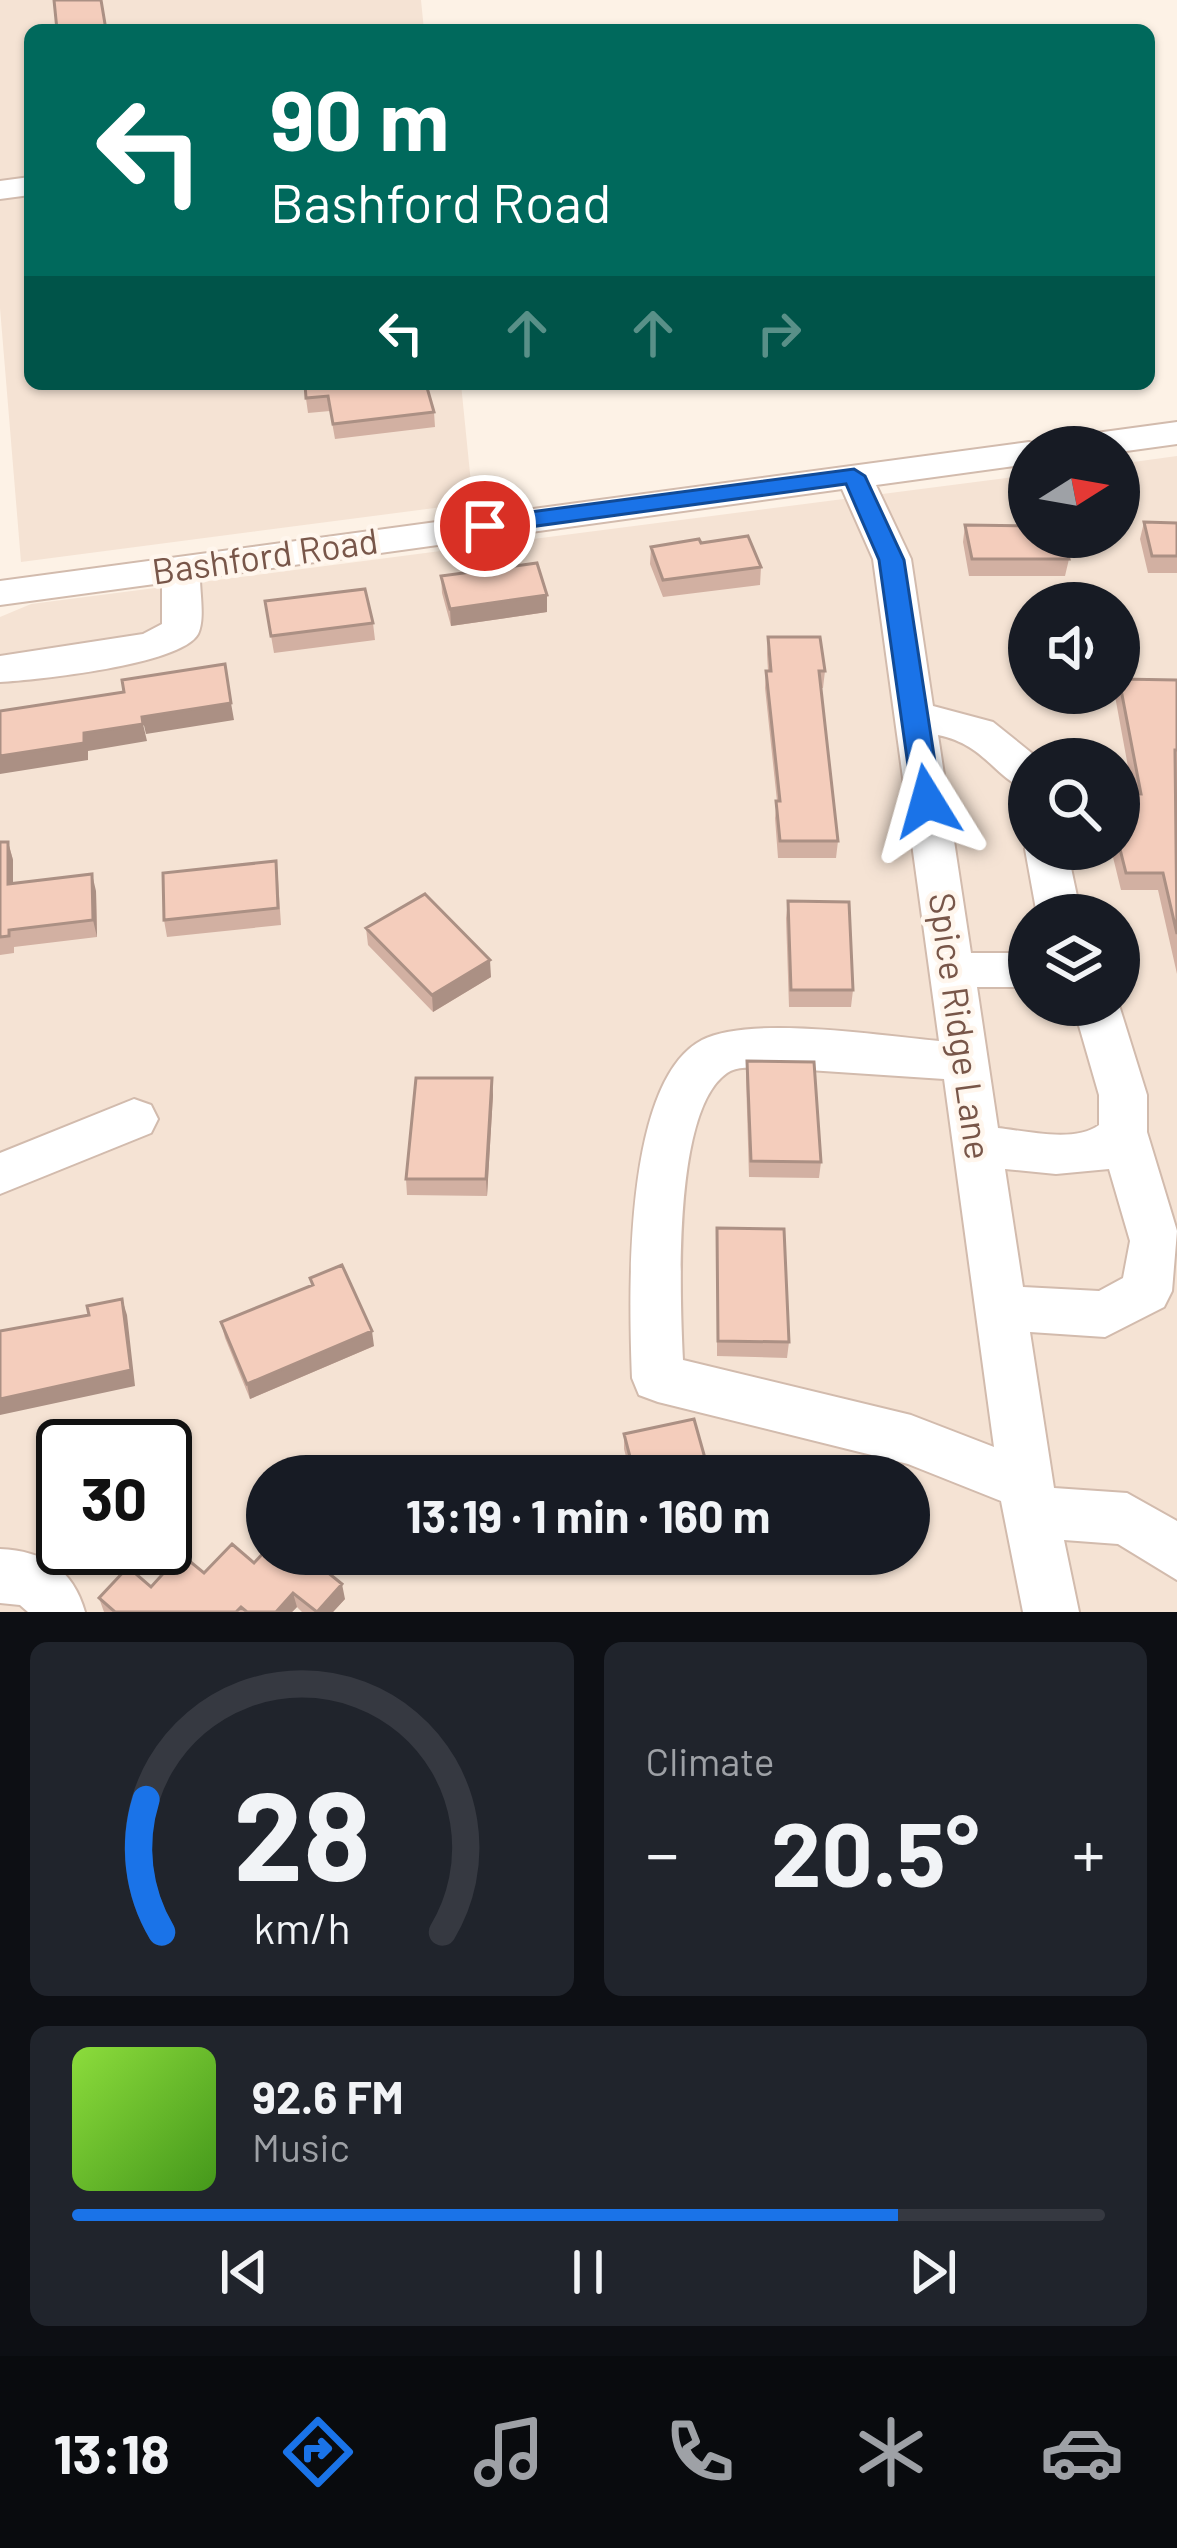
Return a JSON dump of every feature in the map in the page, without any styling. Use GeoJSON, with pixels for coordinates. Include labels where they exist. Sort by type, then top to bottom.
{"type":"FeatureCollection","features":[{"type":"Feature","properties":{"kind":"street"},"geometry":{"type":"LineString","coordinates":[[1140,439],[1177,434]]}},
{"type":"Feature","properties":{"kind":"street","name":"Bashford Road"},"geometry":{"type":"LineString","coordinates":[[0,593],[1008,456]]}},
{"type":"Feature","properties":{"kind":"street","name":"Spice Ridge Lane"},"geometry":{"type":"LineString","coordinates":[[854,476],[892,560],[1029,1499],[1051,1612]]}},
{"type":"Feature","properties":{"kind":"street"},"geometry":{"type":"LineString","coordinates":[[2,669],[153,646],[181,630],[181,568]]}},
{"type":"Feature","properties":{"kind":"street"},"geometry":{"type":"LineString","coordinates":[[914,716],[963,726],[1008,749]]}},
{"type":"Feature","properties":{"kind":"street"},"geometry":{"type":"LineString","coordinates":[[952,970],[1008,970]]}},
{"type":"Feature","properties":{"kind":"street"},"geometry":{"type":"LineString","coordinates":[[1001,1308],[1105,1314],[1146,1291],[1155,1241],[1123,1132],[1119,1076],[1103,1026]]}},
{"type":"Feature","properties":{"kind":"street"},"geometry":{"type":"LineString","coordinates":[[965,1062],[767,1049],[721,1052],[699,1066],[678,1112],[657,1196],[653,1299],[658,1378],[910,1440],[1029,1499],[1127,1519],[1177,1553]]}},
{"type":"Feature","properties":{"kind":"street"},"geometry":{"type":"LineString","coordinates":[[0,1174],[134,1119]]}},
{"type":"Feature","properties":{"kind":"street"},"geometry":{"type":"LineString","coordinates":[[977,1146],[1056,1154],[1105,1150],[1123,1132]]}},
{"type":"Feature","properties":{"kind":"street"},"geometry":{"type":"LineString","coordinates":[[0,1576],[34,1582],[50,1592],[57,1612]]}},
{"type":"Feature","properties":{"kind":"shaded area"},"geometry":{"type":"Polygon","coordinates":[[[0,0],[421,0],[423,24],[24,24],[24,390],[462,390],[473,503],[21,562],[0,308],[0,0]]]}},
{"type":"Feature","properties":{"kind":"shaded area"},"geometry":{"type":"Polygon","coordinates":[[[1177,456],[1177,1612],[0,1612],[0,617],[31,604],[1008,478],[1008,558],[1140,558],[1140,461],[1177,456]]]}},
{"type":"Feature","properties":{"kind":"building"},"geometry":{"type":"Polygon","coordinates":[[[54,0],[101,0],[105,24],[56,24],[54,0]]]}},
{"type":"Feature","properties":{"kind":"building"},"geometry":{"type":"Polygon","coordinates":[[[305,390],[428,390],[434,412],[333,424],[328,396],[306,398],[305,390]]]}},
{"type":"Feature","properties":{"kind":"building"},"geometry":{"type":"Polygon","coordinates":[[[1144,522],[1177,523],[1177,556],[1152,556],[1144,522]]]}},
{"type":"Feature","properties":{"kind":"building"},"geometry":{"type":"Polygon","coordinates":[[[965,525],[1008,526],[1008,558],[1069,559],[972,559],[965,525]]]}},
{"type":"Feature","properties":{"kind":"building"},"geometry":{"type":"Polygon","coordinates":[[[748,536],[761,567],[663,580],[651,547],[699,539],[701,543],[748,536]]]}},
{"type":"Feature","properties":{"kind":"building"},"geometry":{"type":"Polygon","coordinates":[[[537,563],[547,595],[450,609],[441,576],[537,563]]]}},
{"type":"Feature","properties":{"kind":"building"},"geometry":{"type":"Polygon","coordinates":[[[365,589],[373,623],[271,636],[265,601],[365,589]]]}},
{"type":"Feature","properties":{"kind":"building"},"geometry":{"type":"Polygon","coordinates":[[[768,637],[820,637],[825,671],[819,671],[838,841],[780,841],[766,671],[771,671],[768,637]]]}},
{"type":"Feature","properties":{"kind":"building"},"geometry":{"type":"Polygon","coordinates":[[[225,664],[231,703],[142,717],[143,724],[84,733],[84,743],[0,756],[0,711],[124,692],[122,680],[225,664]]]}},
{"type":"Feature","properties":{"kind":"building"},"geometry":{"type":"Polygon","coordinates":[[[1140,679],[1177,680],[1177,934],[1163,873],[1125,870],[1140,870],[1140,738],[1130,738],[1126,714],[1140,714],[1140,679]]]}},
{"type":"Feature","properties":{"kind":"building"},"geometry":{"type":"Polygon","coordinates":[[[0,842],[8,842],[8,884],[92,874],[93,920],[9,930],[9,936],[0,937],[0,842]]]}},
{"type":"Feature","properties":{"kind":"building"},"geometry":{"type":"Polygon","coordinates":[[[276,861],[278,908],[164,920],[163,873],[276,861]]]}},
{"type":"Feature","properties":{"kind":"building"},"geometry":{"type":"Polygon","coordinates":[[[425,894],[490,960],[432,995],[366,928],[425,894]]]}},
{"type":"Feature","properties":{"kind":"building"},"geometry":{"type":"Polygon","coordinates":[[[788,901],[849,902],[853,990],[791,990],[788,901]]]}},
{"type":"Feature","properties":{"kind":"building"},"geometry":{"type":"Polygon","coordinates":[[[747,1061],[814,1062],[821,1162],[751,1161],[747,1061]]]}},
{"type":"Feature","properties":{"kind":"building"},"geometry":{"type":"Polygon","coordinates":[[[416,1078],[492,1078],[486,1179],[406,1179],[416,1078]]]}},
{"type":"Feature","properties":{"kind":"building"},"geometry":{"type":"Polygon","coordinates":[[[717,1228],[784,1229],[789,1342],[718,1341],[717,1228]]]}},
{"type":"Feature","properties":{"kind":"building"},"geometry":{"type":"Polygon","coordinates":[[[342,1265],[372,1331],[247,1384],[221,1322],[313,1285],[310,1278],[342,1265]]]}},
{"type":"Feature","properties":{"kind":"building"},"geometry":{"type":"Polygon","coordinates":[[[122,1299],[131,1370],[0,1399],[0,1331],[89,1315],[87,1306],[122,1299]]]}},
{"type":"Feature","properties":{"kind":"building"},"geometry":{"type":"Polygon","coordinates":[[[694,1419],[704,1455],[630,1455],[624,1434],[694,1419]]]}},
{"type":"Feature","properties":{"kind":"building"},"geometry":{"type":"Polygon","coordinates":[[[232,1544],[246,1556],[246,1575],[331,1575],[342,1584],[317,1612],[293,1593],[276,1612],[247,1612],[241,1607],[236,1612],[115,1612],[99,1598],[121,1575],[137,1575],[151,1587],[162,1575],[192,1575],[192,1563],[204,1573],[232,1544]]]}},
{"type":"Feature","properties":{"kind":"route"},"geometry":{"type":"LineString","coordinates":[[485,526],[854,476],[892,560],[927,801]]}}]}
